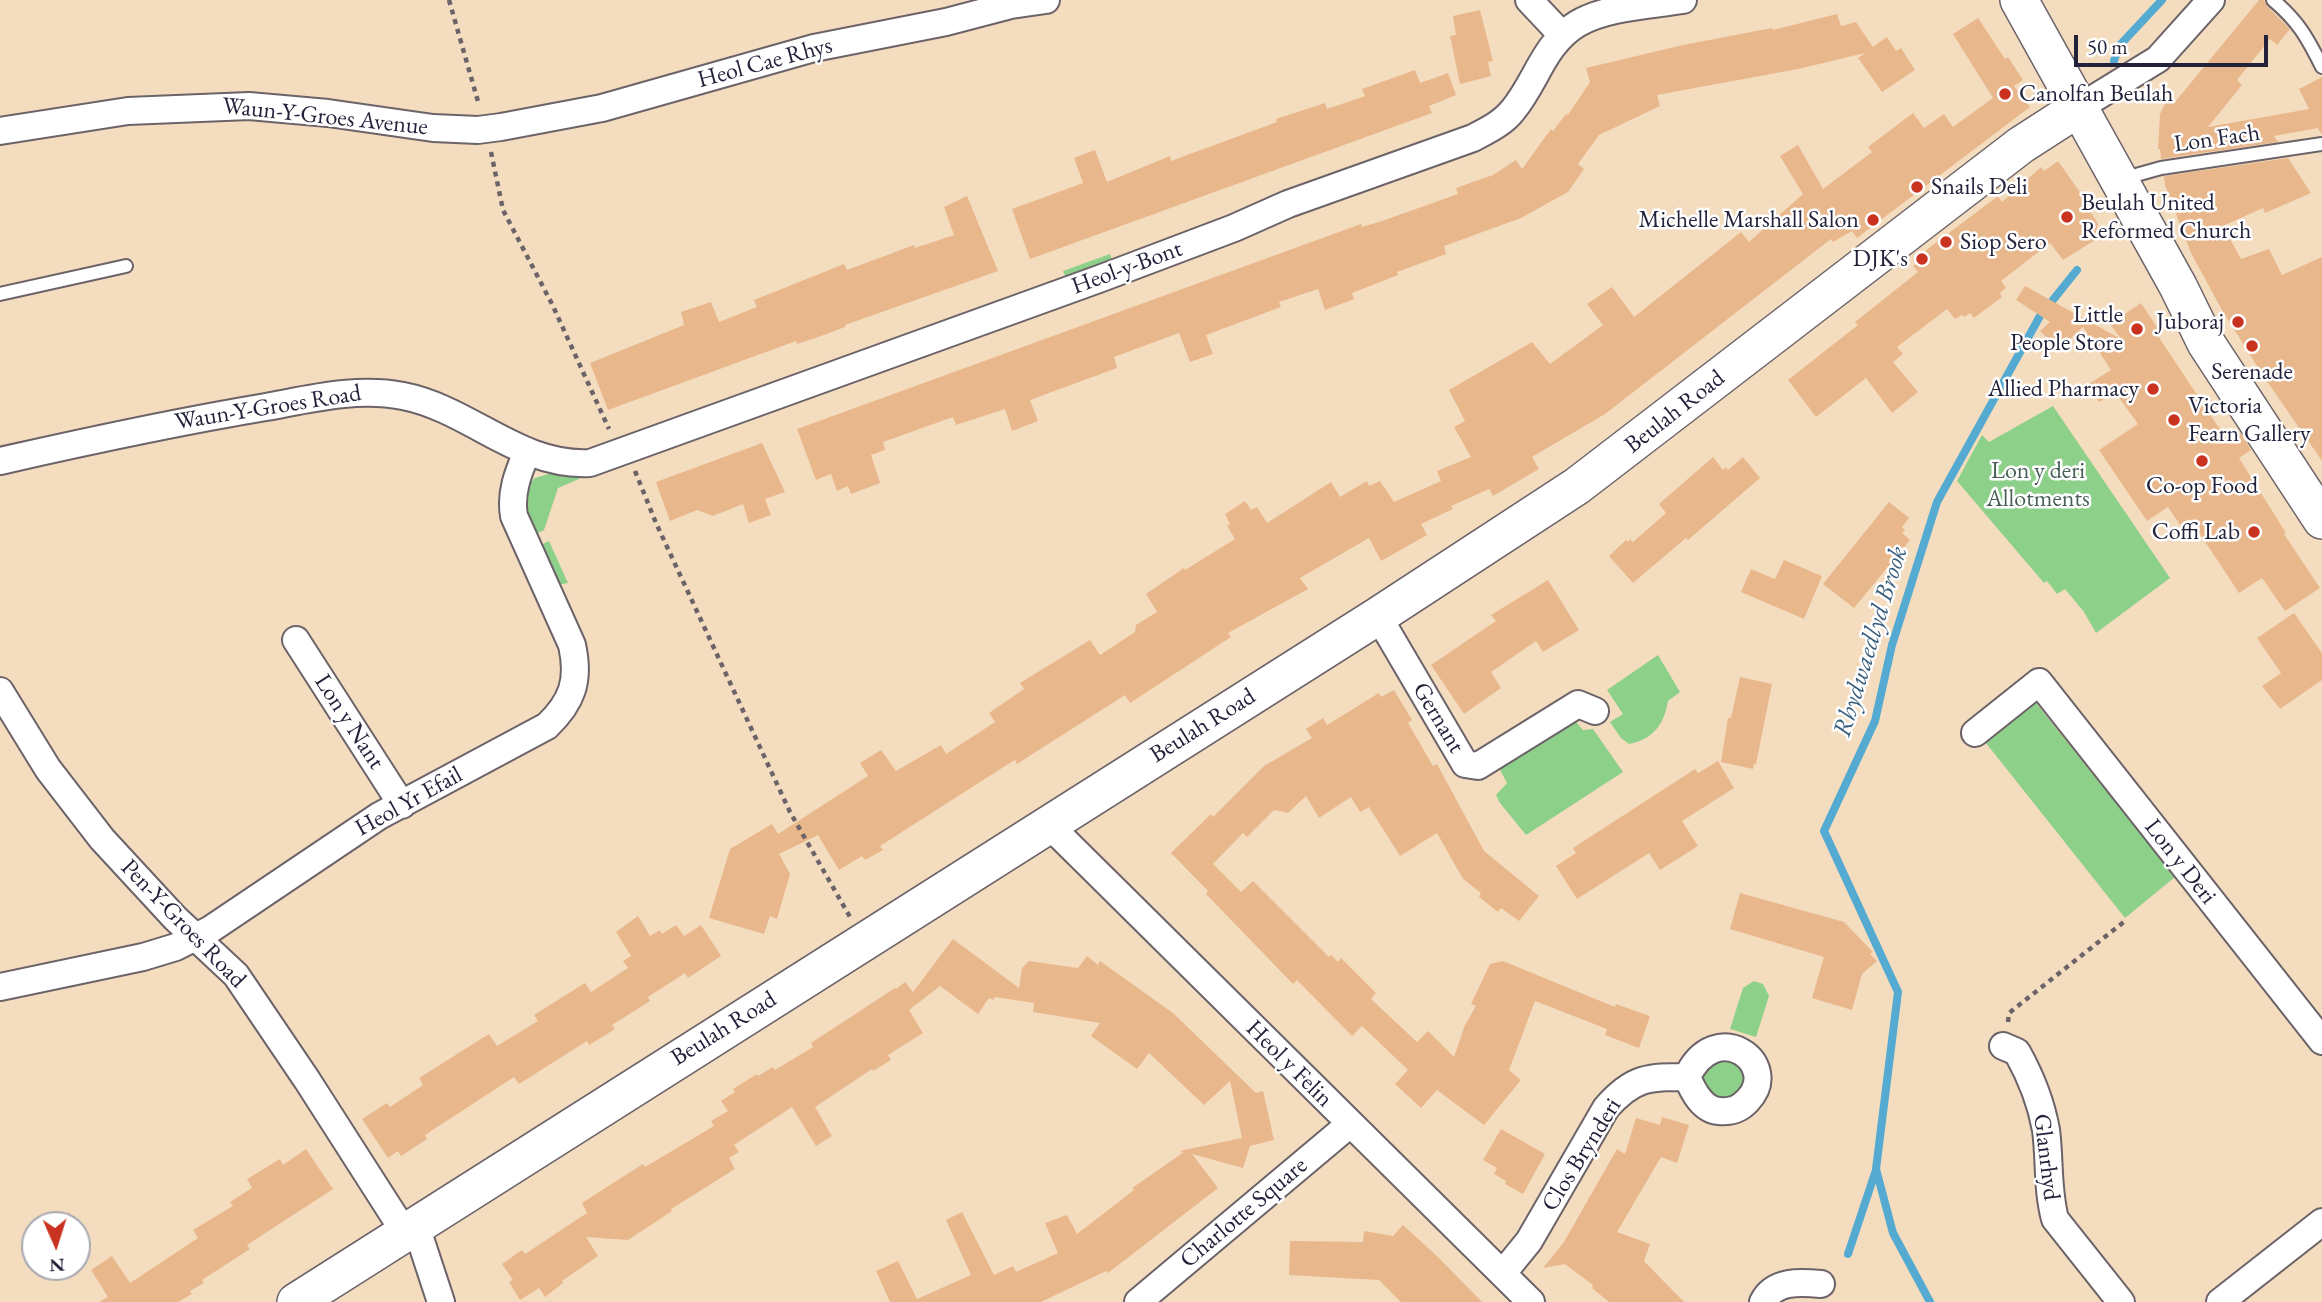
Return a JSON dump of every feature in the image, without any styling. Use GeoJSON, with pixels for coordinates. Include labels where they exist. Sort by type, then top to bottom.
{"type":"FeatureCollection","features":[{"type":"Feature","properties":{"kind":"street","name":"Heol Cae Rhys"},"geometry":{"type":"LineString","coordinates":[[485,127],[602,108],[800,51],[946,22],[1010,5],[1046,0]]}},
{"type":"Feature","properties":{"kind":"street"},"geometry":{"type":"LineString","coordinates":[[1529,0],[1562,35]]}},
{"type":"Feature","properties":{"kind":"street","name":"Heol-y-Bont"},"geometry":{"type":"LineString","coordinates":[[527,452],[569,464],[590,463],[614,456],[1222,233],[1288,204],[1474,138],[1511,113],[1523,97],[1551,46],[1579,23],[1596,16],[1683,0]]}},
{"type":"Feature","properties":{"kind":"street"},"geometry":{"type":"LineString","coordinates":[[2019,0],[2178,286],[2206,343],[2322,520]]}},
{"type":"Feature","properties":{"kind":"street"},"geometry":{"type":"LineString","coordinates":[[2080,107],[2158,59],[2211,0]]}},
{"type":"Feature","properties":{"kind":"street","name":"Waun-Y-Groes Avenue"},"geometry":{"type":"LineString","coordinates":[[0,131],[128,111],[249,106],[328,113],[433,128],[485,127]]}},
{"type":"Feature","properties":{"kind":"street","name":"Beulah Road"},"geometry":{"type":"LineString","coordinates":[[296,1302],[1378,616],[1577,486],[2021,145],[2080,107]]}},
{"type":"Feature","properties":{"kind":"street","name":"Waun-Y-Groes Road"},"geometry":{"type":"LineString","coordinates":[[0,461],[193,419],[349,393],[377,392],[404,396],[432,405],[462,417],[527,452]]}},
{"type":"Feature","properties":{"kind":"street","name":"Heol Yr Efail"},"geometry":{"type":"LineString","coordinates":[[0,987],[162,953],[196,937],[355,832],[547,726],[562,712],[573,688],[575,660],[572,645],[514,516],[513,494],[527,452]]}},
{"type":"Feature","properties":{"kind":"street","name":"Gernant"},"geometry":{"type":"LineString","coordinates":[[1378,616],[1465,764],[1478,766],[1578,704],[1595,711]]}},
{"type":"Feature","properties":{"kind":"street","name":"Lon y Nant"},"geometry":{"type":"LineString","coordinates":[[296,640],[402,805]]}},
{"type":"Feature","properties":{"kind":"street","name":"Lon y Deri"},"geometry":{"type":"LineString","coordinates":[[1975,733],[2039,682],[2322,1041]]}},
{"type":"Feature","properties":{"kind":"street","name":"Pen-Y-Groes Road"},"geometry":{"type":"LineString","coordinates":[[0,691],[30,742],[77,809],[127,868],[236,975],[410,1229],[441,1302]]}},
{"type":"Feature","properties":{"kind":"street","name":"Heol y Felin"},"geometry":{"type":"LineString","coordinates":[[1048,824],[1531,1302]]}},
{"type":"Feature","properties":{"kind":"street","name":"Glanrhyd"},"geometry":{"type":"LineString","coordinates":[[2003,1046],[2017,1052],[2033,1082],[2046,1132],[2050,1203],[2055,1219],[2120,1302]]}},
{"type":"Feature","properties":{"kind":"street","name":"Clos Brynderi"},"geometry":{"type":"LineString","coordinates":[[1503,1273],[1529,1241],[1606,1108],[1618,1094],[1652,1077],[1687,1077]]}},
{"type":"Feature","properties":{"kind":"street","name":"Charlotte Square"},"geometry":{"type":"LineString","coordinates":[[1138,1302],[1350,1124]]}},
{"type":"Feature","properties":{"kind":"street"},"geometry":{"type":"LineString","coordinates":[[2220,1302],[2322,1222]]}},
{"type":"Feature","properties":{"kind":"street"},"geometry":{"type":"LineString","coordinates":[[1763,1302],[1766,1296],[1782,1286],[1796,1282],[1821,1284]]}},
{"type":"Feature","properties":{"kind":"lane"},"geometry":{"type":"LineString","coordinates":[[2273,0],[2306,34],[2322,66]]}},
{"type":"Feature","properties":{"kind":"lane","name":"Lon Fach"},"geometry":{"type":"LineString","coordinates":[[2120,184],[2136,175],[2161,169],[2322,144]]}},
{"type":"Feature","properties":{"kind":"lane"},"geometry":{"type":"LineString","coordinates":[[0,294],[126,267]]}},
{"type":"Feature","properties":{"kind":"path"},"geometry":{"type":"LineString","coordinates":[[449,0],[485,127],[503,210],[552,304],[611,434]]}},
{"type":"Feature","properties":{"kind":"path"},"geometry":{"type":"LineString","coordinates":[[632,464],[656,523],[790,812],[853,923]]}},
{"type":"Feature","properties":{"kind":"path"},"geometry":{"type":"LineString","coordinates":[[2003,1046],[2010,1013],[2125,921]]}},
{"type":"Feature","properties":{"kind":"green space"},"geometry":{"type":"Polygon","coordinates":[[[1110,254],[1113,262],[1067,280],[1063,271],[1110,254]]]}},
{"type":"Feature","properties":{"kind":"green space","name":"Lon y deri Allotments"},"geometry":{"type":"Polygon","coordinates":[[[2053,406],[2170,578],[2096,633],[2084,612],[2065,589],[2057,594],[2047,581],[2044,583],[1957,481],[1982,435],[1989,442],[2053,406]]]}},
{"type":"Feature","properties":{"kind":"green space"},"geometry":{"type":"Polygon","coordinates":[[[552,473],[582,475],[558,488],[544,530],[534,535],[523,511],[528,485],[535,478],[552,473]]]}},
{"type":"Feature","properties":{"kind":"green space"},"geometry":{"type":"Polygon","coordinates":[[[549,541],[568,583],[557,585],[541,545],[549,541]]]}},
{"type":"Feature","properties":{"kind":"green space"},"geometry":{"type":"Polygon","coordinates":[[[1658,655],[1680,692],[1668,701],[1664,717],[1656,729],[1638,742],[1629,744],[1621,738],[1610,722],[1623,714],[1607,690],[1658,655]]]}},
{"type":"Feature","properties":{"kind":"green space"},"geometry":{"type":"Polygon","coordinates":[[[2032,698],[2175,877],[2125,918],[1982,738],[2032,698]]]}},
{"type":"Feature","properties":{"kind":"green space"},"geometry":{"type":"Polygon","coordinates":[[[1575,721],[1583,730],[1593,729],[1623,772],[1526,835],[1496,795],[1507,783],[1499,768],[1575,721]]]}},
{"type":"Feature","properties":{"kind":"green space"},"geometry":{"type":"Polygon","coordinates":[[[1754,981],[1763,984],[1769,996],[1756,1037],[1730,1029],[1743,988],[1754,981]]]}},
{"type":"Feature","properties":{"kind":"green space"},"geometry":{"type":"Polygon","coordinates":[[[1717,1058],[1737,1061],[1746,1080],[1734,1098],[1720,1099],[1708,1093],[1703,1080],[1704,1073],[1717,1058]]]}},
{"type":"Feature","properties":{"kind":"building"},"geometry":{"type":"Polygon","coordinates":[[[2259,0],[2264,0],[2290,29],[2277,45],[2270,39],[2237,80],[2242,85],[2208,127],[2309,109],[2299,89],[2322,77],[2322,135],[2318,128],[2274,136],[2278,142],[2161,159],[2158,149],[2160,114],[2169,96],[2175,102],[2259,0]]]}},
{"type":"Feature","properties":{"kind":"building"},"geometry":{"type":"Polygon","coordinates":[[[1480,10],[1493,61],[1488,62],[1491,76],[1460,84],[1450,36],[1456,35],[1453,16],[1480,10]]]}},
{"type":"Feature","properties":{"kind":"building"},"geometry":{"type":"Polygon","coordinates":[[[1837,14],[1841,26],[1856,22],[1873,47],[1887,37],[1896,51],[1901,48],[1915,70],[1882,92],[1858,58],[1865,53],[1798,69],[1657,95],[1660,106],[1599,135],[1578,164],[1584,169],[1568,192],[1521,218],[1444,246],[1446,254],[1397,272],[1398,275],[1352,293],[1354,299],[1325,310],[1318,289],[1279,302],[1281,307],[1206,335],[1213,354],[1190,362],[1179,333],[1114,357],[1117,368],[1030,400],[1038,421],[1012,431],[1005,409],[956,425],[953,417],[883,442],[885,450],[871,455],[880,483],[851,494],[848,486],[837,491],[831,474],[816,480],[797,429],[1361,224],[1362,227],[1382,221],[1458,194],[1456,188],[1493,175],[1516,160],[1522,169],[1551,129],[1553,131],[1566,114],[1568,115],[1590,82],[1586,68],[1683,45],[1772,28],[1773,30],[1837,14]]]}},
{"type":"Feature","properties":{"kind":"building"},"geometry":{"type":"Polygon","coordinates":[[[1978,18],[2005,59],[2008,57],[2023,80],[2014,86],[2030,107],[1857,238],[1852,231],[1833,242],[1831,239],[1605,414],[1532,457],[1539,469],[1493,496],[1489,489],[1451,506],[1453,509],[1421,524],[1427,535],[1381,561],[1369,538],[1300,578],[1308,589],[1228,633],[1231,637],[1130,703],[1125,695],[1017,764],[1015,760],[880,846],[883,850],[865,860],[862,856],[839,870],[818,835],[779,854],[790,874],[777,919],[770,916],[764,934],[709,918],[730,849],[772,824],[778,834],[868,776],[860,763],[881,750],[896,771],[941,745],[946,754],[995,722],[989,713],[1024,689],[1020,683],[1090,640],[1100,655],[1135,632],[1136,625],[1157,612],[1146,594],[1184,568],[1185,570],[1235,539],[1227,526],[1230,524],[1225,514],[1245,501],[1251,510],[1257,507],[1267,523],[1331,482],[1340,497],[1367,481],[1369,486],[1380,481],[1394,502],[1441,481],[1437,471],[1471,457],[1454,427],[1465,421],[1449,390],[1532,342],[1550,364],[1603,325],[1587,304],[1612,287],[1634,317],[1741,232],[1749,242],[1803,194],[1780,156],[1798,145],[1823,189],[1872,152],[1868,147],[1913,113],[1924,128],[1944,114],[1953,127],[1993,98],[1953,34],[1978,18]]]}},
{"type":"Feature","properties":{"kind":"building"},"geometry":{"type":"Polygon","coordinates":[[[1415,70],[1420,83],[1448,73],[1456,95],[1429,106],[1432,113],[1030,259],[1012,209],[1083,183],[1074,158],[1095,150],[1107,182],[1170,156],[1171,161],[1277,122],[1276,119],[1325,103],[1327,109],[1365,96],[1362,89],[1415,70]]]}},
{"type":"Feature","properties":{"kind":"building"},"geometry":{"type":"Polygon","coordinates":[[[2288,158],[2311,193],[2265,213],[2263,208],[2223,226],[2241,259],[2269,249],[2282,275],[2322,257],[2322,461],[2222,310],[2191,253],[2165,185],[2164,176],[2288,158]]]}},
{"type":"Feature","properties":{"kind":"building"},"geometry":{"type":"Polygon","coordinates":[[[2058,161],[2091,208],[2089,209],[2098,224],[2095,240],[2063,260],[2050,243],[2001,281],[2006,288],[2000,293],[2002,297],[1974,318],[1970,313],[1955,319],[1947,309],[1897,347],[1903,354],[1893,362],[1918,392],[1892,413],[1866,378],[1816,417],[1788,380],[1858,325],[1855,322],[1918,272],[1913,266],[1916,264],[1913,260],[1998,196],[2002,202],[2041,167],[2044,171],[2058,161]]]}},
{"type":"Feature","properties":{"kind":"building"},"geometry":{"type":"Polygon","coordinates":[[[967,196],[998,271],[608,410],[590,363],[684,325],[681,312],[711,302],[719,322],[757,307],[754,300],[844,264],[847,270],[914,245],[915,248],[954,235],[944,207],[967,196]]]}},
{"type":"Feature","properties":{"kind":"building"},"geometry":{"type":"Polygon","coordinates":[[[2025,286],[2121,339],[2110,324],[2141,303],[2161,333],[2158,336],[2227,440],[2240,432],[2251,450],[2239,458],[2320,588],[2285,611],[2262,578],[2239,593],[2190,519],[2180,525],[2168,507],[2147,521],[2099,450],[2138,424],[2115,392],[2099,402],[2087,385],[2111,370],[2083,327],[2059,349],[2040,331],[2050,322],[2016,300],[2025,286]]]}},
{"type":"Feature","properties":{"kind":"building"},"geometry":{"type":"Polygon","coordinates":[[[762,443],[785,492],[765,499],[771,515],[749,523],[743,504],[713,516],[697,510],[670,521],[656,482],[762,443]]]}},
{"type":"Feature","properties":{"kind":"building"},"geometry":{"type":"Polygon","coordinates":[[[1713,457],[1723,470],[1726,467],[1728,470],[1743,457],[1760,478],[1633,583],[1609,556],[1626,540],[1633,542],[1666,513],[1659,504],[1713,457]]]}},
{"type":"Feature","properties":{"kind":"building"},"geometry":{"type":"Polygon","coordinates":[[[1889,502],[1909,518],[1902,527],[1905,530],[1902,533],[1910,540],[1854,608],[1823,584],[1889,502]]]}},
{"type":"Feature","properties":{"kind":"building"},"geometry":{"type":"Polygon","coordinates":[[[1784,560],[1822,576],[1804,619],[1741,592],[1751,569],[1775,579],[1784,560]]]}},
{"type":"Feature","properties":{"kind":"building"},"geometry":{"type":"Polygon","coordinates":[[[1548,580],[1579,630],[1543,652],[1536,641],[1491,672],[1501,688],[1464,714],[1431,665],[1496,621],[1491,615],[1548,580]]]}},
{"type":"Feature","properties":{"kind":"building"},"geometry":{"type":"Polygon","coordinates":[[[2294,613],[2322,653],[2322,680],[2280,709],[2262,686],[2281,673],[2257,638],[2294,613]]]}},
{"type":"Feature","properties":{"kind":"building"},"geometry":{"type":"Polygon","coordinates":[[[1740,677],[1772,684],[1753,769],[1721,762],[1728,718],[1731,718],[1740,677]]]}},
{"type":"Feature","properties":{"kind":"building"},"geometry":{"type":"Polygon","coordinates":[[[1394,690],[1412,720],[1408,723],[1433,766],[1437,764],[1484,851],[1539,896],[1519,921],[1501,908],[1498,912],[1479,897],[1481,893],[1463,879],[1437,833],[1400,856],[1369,807],[1360,812],[1351,797],[1319,818],[1306,796],[1288,813],[1274,810],[1247,837],[1243,833],[1213,864],[1241,892],[1253,881],[1329,957],[1331,955],[1338,962],[1341,958],[1376,993],[1371,999],[1417,1042],[1428,1031],[1454,1057],[1465,1025],[1476,1006],[1471,1004],[1490,964],[1503,961],[1615,1007],[1616,1004],[1650,1016],[1639,1048],[1605,1035],[1607,1029],[1535,1001],[1509,1070],[1521,1080],[1484,1125],[1437,1090],[1421,1108],[1395,1084],[1408,1070],[1362,1026],[1352,1036],[1297,980],[1293,984],[1206,894],[1208,891],[1171,853],[1211,814],[1213,817],[1264,766],[1312,738],[1306,729],[1323,718],[1327,725],[1379,693],[1381,697],[1394,690]]]}},
{"type":"Feature","properties":{"kind":"building"},"geometry":{"type":"Polygon","coordinates":[[[1718,761],[1734,788],[1682,821],[1698,846],[1660,870],[1649,853],[1577,899],[1556,866],[1576,853],[1573,848],[1695,769],[1698,773],[1718,761]]]}},
{"type":"Feature","properties":{"kind":"building"},"geometry":{"type":"Polygon","coordinates":[[[1740,893],[1844,922],[1873,952],[1870,954],[1877,961],[1862,974],[1852,1010],[1812,998],[1824,957],[1730,929],[1740,893]]]}},
{"type":"Feature","properties":{"kind":"building"},"geometry":{"type":"Polygon","coordinates":[[[638,916],[650,936],[660,930],[662,934],[676,925],[684,936],[701,925],[721,956],[688,978],[685,973],[648,997],[650,1001],[612,1025],[615,1029],[589,1045],[587,1041],[519,1084],[514,1077],[425,1135],[427,1139],[401,1156],[398,1151],[388,1158],[362,1119],[387,1103],[390,1107],[423,1085],[419,1078],[489,1034],[497,1046],[538,1021],[534,1015],[585,983],[591,992],[628,968],[623,961],[631,956],[616,932],[638,916]]]}},
{"type":"Feature","properties":{"kind":"building"},"geometry":{"type":"Polygon","coordinates":[[[953,939],[1019,988],[1022,968],[1029,961],[1078,968],[1087,956],[1098,965],[1100,961],[1173,1013],[1256,1093],[1263,1091],[1274,1140],[1250,1146],[1243,1168],[1192,1154],[1218,1188],[1108,1273],[1106,1271],[1041,1302],[890,1302],[876,1271],[898,1261],[917,1299],[971,1275],[946,1220],[962,1212],[994,1275],[1013,1266],[1016,1272],[1058,1253],[1045,1223],[1067,1215],[1077,1234],[1134,1190],[1132,1188],[1184,1152],[1179,1151],[1242,1138],[1230,1081],[1204,1105],[1149,1053],[1137,1069],[1091,1036],[1100,1023],[1033,1012],[1034,1003],[995,997],[993,1000],[989,998],[978,1014],[940,986],[909,1010],[923,1033],[888,1055],[891,1060],[873,1071],[872,1069],[815,1107],[832,1136],[816,1146],[792,1107],[734,1145],[739,1152],[729,1158],[735,1169],[628,1240],[586,1237],[598,1256],[562,1281],[563,1283],[545,1297],[539,1288],[520,1300],[509,1282],[513,1280],[502,1264],[522,1250],[525,1254],[587,1213],[582,1203],[643,1164],[645,1167],[714,1126],[711,1121],[728,1111],[721,1101],[735,1092],[733,1089],[757,1074],[758,1076],[773,1067],[775,1070],[813,1047],[811,1043],[905,982],[913,992],[953,939]]]}},
{"type":"Feature","properties":{"kind":"building"},"geometry":{"type":"Polygon","coordinates":[[[1662,1117],[1689,1125],[1677,1163],[1661,1157],[1617,1232],[1650,1244],[1644,1261],[1684,1302],[1609,1302],[1592,1288],[1593,1285],[1565,1264],[1543,1268],[1564,1242],[1617,1149],[1625,1154],[1636,1118],[1660,1125],[1662,1117]]]}},
{"type":"Feature","properties":{"kind":"building"},"geometry":{"type":"Polygon","coordinates":[[[1501,1129],[1545,1154],[1523,1194],[1505,1184],[1506,1181],[1494,1174],[1497,1168],[1483,1160],[1501,1129]]]}},
{"type":"Feature","properties":{"kind":"building"},"geometry":{"type":"Polygon","coordinates":[[[306,1149],[333,1189],[247,1245],[250,1249],[202,1280],[204,1283],[190,1291],[192,1294],[178,1302],[99,1302],[108,1297],[91,1270],[112,1256],[130,1283],[198,1238],[193,1230],[233,1206],[230,1202],[252,1188],[247,1179],[280,1159],[283,1165],[306,1149]]]}},
{"type":"Feature","properties":{"kind":"building"},"geometry":{"type":"Polygon","coordinates":[[[1403,1225],[1482,1302],[1401,1302],[1379,1280],[1289,1275],[1290,1241],[1363,1242],[1364,1231],[1393,1236],[1403,1225]]]}},
{"type":"Feature","properties":{"kind":"waterway","name":"Rhydwaedlyd Brook"},"geometry":{"type":"LineString","coordinates":[[2114,61],[2119,46],[2162,0]]}},
{"type":"Feature","properties":{"kind":"waterway","name":"Rhydwaedlyd Brook"},"geometry":{"type":"LineString","coordinates":[[1930,1302],[1893,1233],[1876,1169],[1898,992],[1824,831],[1875,721],[1892,645],[1937,502],[2040,316],[2077,270]]}},
{"type":"Feature","properties":{"kind":"waterway","name":"Rhydwaedlyd Brook"},"geometry":{"type":"LineString","coordinates":[[1848,1254],[1876,1170]]}},
{"type":"Feature","properties":{"kind":"place","name":"Canolfan Beulah"},"geometry":{"type":"Point","coordinates":[2005,94]}},
{"type":"Feature","properties":{"kind":"place","name":"Snails Deli"},"geometry":{"type":"Point","coordinates":[1917,187]}},
{"type":"Feature","properties":{"kind":"place","name":"Beulah United Reformed Church"},"geometry":{"type":"Point","coordinates":[2067,217]}},
{"type":"Feature","properties":{"kind":"place","name":"Michelle Marshall Salon"},"geometry":{"type":"Point","coordinates":[1873,220]}},
{"type":"Feature","properties":{"kind":"place","name":"Siop Sero"},"geometry":{"type":"Point","coordinates":[1946,242]}},
{"type":"Feature","properties":{"kind":"place","name":"DJK's"},"geometry":{"type":"Point","coordinates":[1922,259]}},
{"type":"Feature","properties":{"kind":"place","name":"Juboraj"},"geometry":{"type":"Point","coordinates":[2238,322]}},
{"type":"Feature","properties":{"kind":"place","name":"Little People Store"},"geometry":{"type":"Point","coordinates":[2137,329]}},
{"type":"Feature","properties":{"kind":"place","name":"Serenade"},"geometry":{"type":"Point","coordinates":[2252,346]}},
{"type":"Feature","properties":{"kind":"place","name":"Allied Pharmacy"},"geometry":{"type":"Point","coordinates":[2153,389]}},
{"type":"Feature","properties":{"kind":"place","name":"Victoria Fearn Gallery"},"geometry":{"type":"Point","coordinates":[2174,420]}},
{"type":"Feature","properties":{"kind":"place","name":"Co-op Food"},"geometry":{"type":"Point","coordinates":[2202,461]}},
{"type":"Feature","properties":{"kind":"place","name":"Coffi Lab"},"geometry":{"type":"Point","coordinates":[2254,532]}}]}
